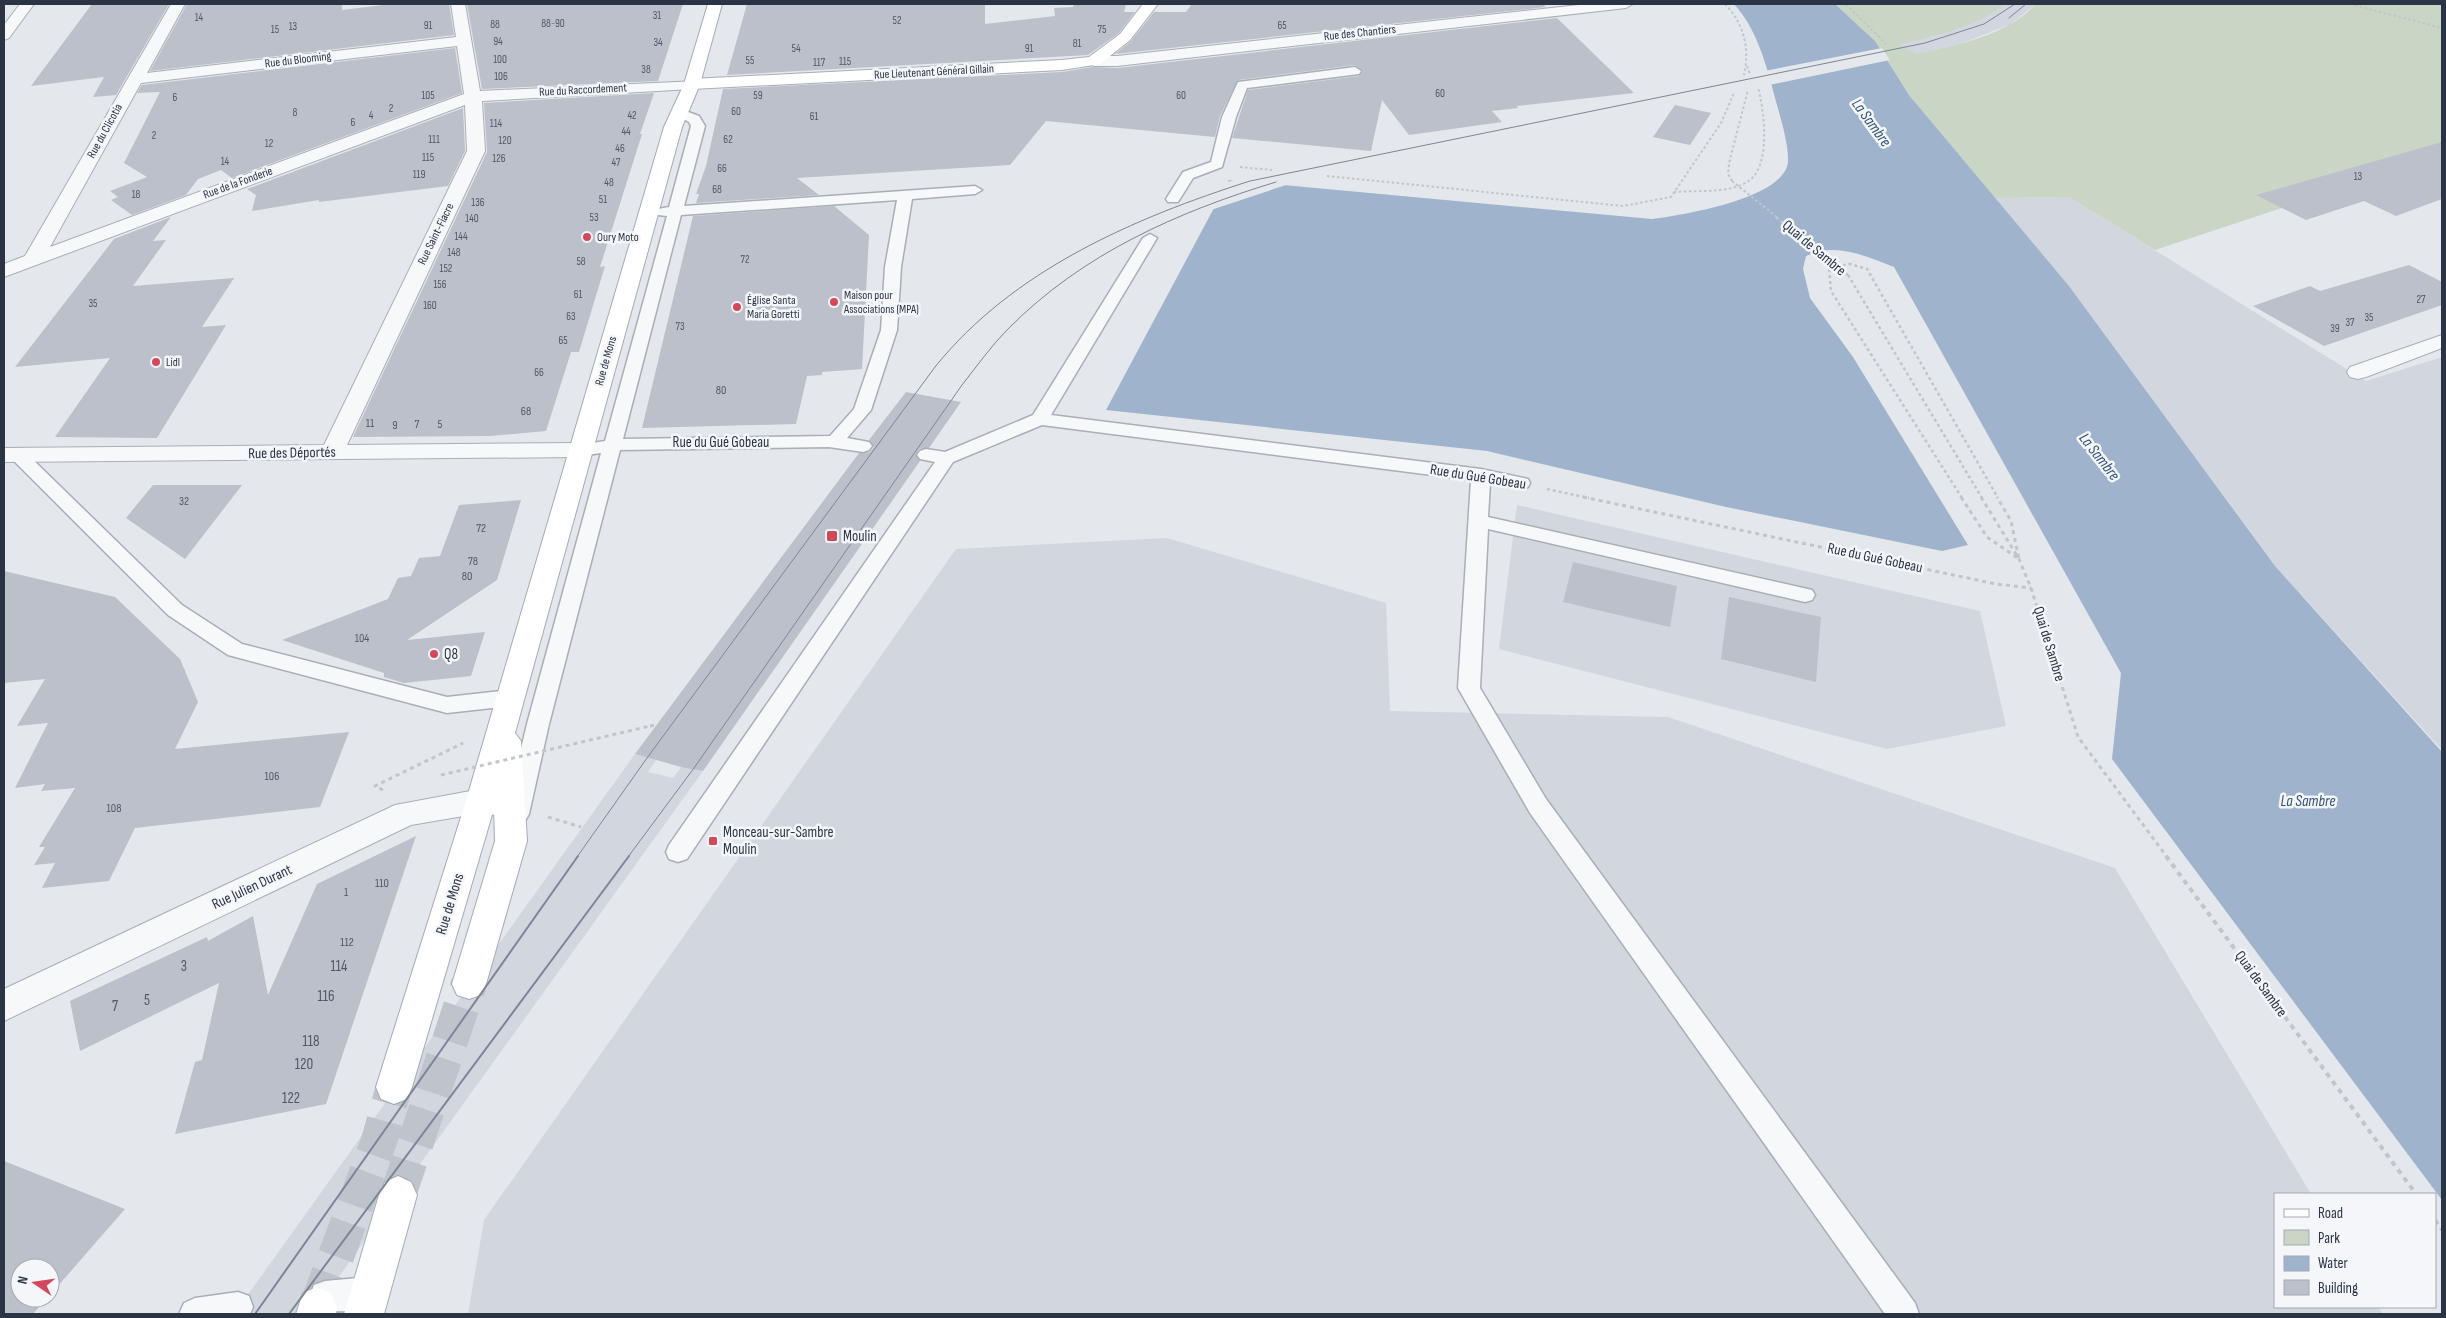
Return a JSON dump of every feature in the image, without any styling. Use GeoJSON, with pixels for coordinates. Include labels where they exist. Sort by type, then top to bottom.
{"type":"FeatureCollection","features":[{"type":"Feature","properties":{"kind":"main road","name":"Rue de Mons"},"geometry":{"type":"LineString","coordinates":[[394,1087],[495,803],[508,709],[648,213],[673,128],[692,84],[715,4]]}},
{"type":"Feature","properties":{"kind":"main road","name":"Rue Lieutenant Général Gillain"},"geometry":{"type":"LineString","coordinates":[[692,84],[1062,66],[1094,61],[1126,37],[1151,4]]}},
{"type":"Feature","properties":{"kind":"main road","name":"Rue de Mons"},"geometry":{"type":"LineString","coordinates":[[469,984],[511,841],[495,803]]}},
{"type":"Feature","properties":{"kind":"main road"},"geometry":{"type":"LineString","coordinates":[[366,1303],[398,1196]]}},
{"type":"Feature","properties":{"kind":"street"},"geometry":{"type":"LineString","coordinates":[[4,35],[27,4]]}},
{"type":"Feature","properties":{"kind":"street","name":"Rue du Clicotia"},"geometry":{"type":"LineString","coordinates":[[34,258],[178,4]]}},
{"type":"Feature","properties":{"kind":"street","name":"Rue Saint-Fiacre"},"geometry":{"type":"LineString","coordinates":[[332,452],[476,151],[473,96],[462,41],[458,4]]}},
{"type":"Feature","properties":{"kind":"street","name":"Rue des Chantiers"},"geometry":{"type":"LineString","coordinates":[[1094,61],[1117,61],[1626,4]]}},
{"type":"Feature","properties":{"kind":"street","name":"Rue du Blooming"},"geometry":{"type":"LineString","coordinates":[[134,79],[462,41]]}},
{"type":"Feature","properties":{"kind":"street","name":"Rue du Raccordement"},"geometry":{"type":"LineString","coordinates":[[473,96],[692,84]]}},
{"type":"Feature","properties":{"kind":"street","name":"Rue de la Fonderie"},"geometry":{"type":"LineString","coordinates":[[4,271],[34,258],[473,96]]}},
{"type":"Feature","properties":{"kind":"street"},"geometry":{"type":"LineString","coordinates":[[2358,372],[2442,341]]}},
{"type":"Feature","properties":{"kind":"street","name":"Rue des Déportés"},"geometry":{"type":"LineString","coordinates":[[11,455],[580,450]]}},
{"type":"Feature","properties":{"kind":"street","name":"Rue Julien Durant"},"geometry":{"type":"LineString","coordinates":[[4,1006],[406,814],[495,803]]}},
{"type":"Feature","properties":{"kind":"lane"},"geometry":{"type":"LineString","coordinates":[[1174,199],[1188,175],[1217,164],[1229,117],[1242,85],[1355,71]]}},
{"type":"Feature","properties":{"kind":"lane"},"geometry":{"type":"LineString","coordinates":[[511,841],[538,724],[698,126],[694,119],[680,113]]}},
{"type":"Feature","properties":{"kind":"lane"},"geometry":{"type":"LineString","coordinates":[[648,213],[975,190]]}},
{"type":"Feature","properties":{"kind":"lane"},"geometry":{"type":"LineString","coordinates":[[834,442],[862,410],[889,330],[893,268],[905,195]]}},
{"type":"Feature","properties":{"kind":"lane"},"geometry":{"type":"LineString","coordinates":[[1040,419],[1150,238]]}},
{"type":"Feature","properties":{"kind":"lane","name":"Rue du Gué Gobeau"},"geometry":{"type":"LineString","coordinates":[[947,458],[1040,419],[1481,475],[1520,483]]}},
{"type":"Feature","properties":{"kind":"lane","name":"Rue du Gué Gobeau"},"geometry":{"type":"LineString","coordinates":[[580,450],[613,445],[834,442],[863,446]]}},
{"type":"Feature","properties":{"kind":"lane"},"geometry":{"type":"LineString","coordinates":[[11,455],[175,610],[235,650],[446,705],[508,709]]}},
{"type":"Feature","properties":{"kind":"lane"},"geometry":{"type":"LineString","coordinates":[[678,852],[947,458],[926,455]]}},
{"type":"Feature","properties":{"kind":"lane"},"geometry":{"type":"LineString","coordinates":[[1481,475],[1469,688],[1538,806],[1904,1314]]}},
{"type":"Feature","properties":{"kind":"lane"},"geometry":{"type":"LineString","coordinates":[[1479,521],[1805,595]]}},
{"type":"Feature","properties":{"kind":"lane"},"geometry":{"type":"LineString","coordinates":[[319,1306],[366,1303]]}},
{"type":"Feature","properties":{"kind":"lane"},"geometry":{"type":"LineString","coordinates":[[195,1314],[238,1307]]}},
{"type":"Feature","properties":{"kind":"path"},"geometry":{"type":"LineString","coordinates":[[1725,4],[1745,36],[1746,65],[1744,74]]}},
{"type":"Feature","properties":{"kind":"path"},"geometry":{"type":"LineString","coordinates":[[1846,4],[1886,44]]}},
{"type":"Feature","properties":{"kind":"path"},"geometry":{"type":"LineString","coordinates":[[2350,4],[2442,28]]}},
{"type":"Feature","properties":{"kind":"path"},"geometry":{"type":"LineString","coordinates":[[1746,65],[1750,74]]}},
{"type":"Feature","properties":{"kind":"path"},"geometry":{"type":"LineString","coordinates":[[1673,192],[1721,188],[1748,182],[1760,167],[1764,124],[1758,87]]}},
{"type":"Feature","properties":{"kind":"path","name":"Quai de Sambre"},"geometry":{"type":"LineString","coordinates":[[1748,90],[1729,162],[1728,174],[1732,181],[1848,275],[2018,559],[2031,588],[2078,737],[2415,1193]]}},
{"type":"Feature","properties":{"kind":"path"},"geometry":{"type":"LineString","coordinates":[[1327,176],[1623,206],[1671,197],[1721,122],[1734,93]]}},
{"type":"Feature","properties":{"kind":"path"},"geometry":{"type":"LineString","coordinates":[[1217,164],[1272,170]]}},
{"type":"Feature","properties":{"kind":"path"},"geometry":{"type":"LineString","coordinates":[[1850,264],[1867,270],[2011,521],[2018,559],[1987,537],[1831,291],[1829,268],[1850,264]]}},
{"type":"Feature","properties":{"kind":"path","name":"Rue du Gué Gobeau"},"geometry":{"type":"LineString","coordinates":[[1520,483],[1996,584],[2031,588]]}},
{"type":"Feature","properties":{"kind":"path"},"geometry":{"type":"LineString","coordinates":[[441,775],[654,725]]}},
{"type":"Feature","properties":{"kind":"path"},"geometry":{"type":"LineString","coordinates":[[384,791],[375,786],[428,761]]}},
{"type":"Feature","properties":{"kind":"path"},"geometry":{"type":"LineString","coordinates":[[541,815],[581,827]]}},
{"type":"Feature","properties":{"kind":"shaded area"},"geometry":{"type":"Polygon","coordinates":[[[2005,4],[2036,4],[2011,24],[1960,44],[1916,54],[1898,44],[1964,26],[1990,14],[2005,4]]]}},
{"type":"Feature","properties":{"kind":"shaded area"},"geometry":{"type":"Polygon","coordinates":[[[2069,197],[2366,381],[2442,357],[2442,750],[2275,566],[2069,286],[1995,198],[2069,197]]]}},
{"type":"Feature","properties":{"kind":"shaded area"},"geometry":{"type":"Polygon","coordinates":[[[1517,505],[1980,611],[2006,726],[1887,749],[1499,649],[1517,505]]]}},
{"type":"Feature","properties":{"kind":"shaded area"},"geometry":{"type":"Polygon","coordinates":[[[1167,538],[1386,603],[1390,711],[1668,717],[2115,868],[2310,1193],[2274,1193],[2274,1308],[2379,1308],[2383,1314],[468,1314],[484,1220],[956,549],[1167,538]]]}},
{"type":"Feature","properties":{"kind":"shaded area"},"geometry":{"type":"Polygon","coordinates":[[[635,754],[656,760],[648,772],[673,778],[682,766],[703,771],[312,1314],[234,1314],[635,754]]]}},
{"type":"Feature","properties":{"kind":"green space"},"geometry":{"type":"Polygon","coordinates":[[[1835,4],[2005,4],[1968,25],[1899,44],[1916,54],[1965,43],[1996,32],[2024,15],[2036,4],[2442,4],[2442,161],[2291,205],[2155,250],[2069,197],[1995,198],[1909,95],[1875,41],[1835,4]]]}},
{"type":"Feature","properties":{"kind":"water","name":"La Sambre"},"geometry":{"type":"Polygon","coordinates":[[[1734,4],[1835,4],[1875,41],[1909,95],[2069,286],[2275,566],[2442,752],[2442,1200],[2112,759],[2121,673],[1894,267],[1850,252],[1828,250],[1806,256],[1803,269],[1810,298],[1853,357],[1968,545],[1942,551],[1726,507],[1487,451],[1106,410],[1229,180],[1652,219],[1685,214],[1730,203],[1769,186],[1782,175],[1788,162],[1785,137],[1759,46],[1742,13],[1734,4]]]}},
{"type":"Feature","properties":{"kind":"pier"},"geometry":{"type":"Polygon","coordinates":[[[1882,48],[1890,60],[1769,85],[1764,71],[1882,48]]]}},
{"type":"Feature","properties":{"kind":"pier"},"geometry":{"type":"Polygon","coordinates":[[[1240,178],[1292,183],[1211,210],[1224,183],[1240,178]]]}},
{"type":"Feature","properties":{"kind":"building"},"geometry":{"type":"Polygon","coordinates":[[[92,4],[169,4],[116,95],[93,97],[104,77],[31,86],[92,4]]]}},
{"type":"Feature","properties":{"kind":"building"},"geometry":{"type":"Polygon","coordinates":[[[187,4],[342,4],[342,10],[392,4],[449,4],[454,35],[150,71],[187,4]]]}},
{"type":"Feature","properties":{"kind":"building"},"geometry":{"type":"Polygon","coordinates":[[[467,4],[683,4],[658,81],[482,89],[467,4]]]}},
{"type":"Feature","properties":{"kind":"building"},"geometry":{"type":"Polygon","coordinates":[[[747,4],[985,4],[985,24],[1055,16],[1054,8],[1073,7],[1074,4],[1126,4],[1124,12],[1135,12],[1119,33],[1088,55],[727,75],[747,4]]]}},
{"type":"Feature","properties":{"kind":"building"},"geometry":{"type":"Polygon","coordinates":[[[1192,4],[1543,4],[1546,7],[1115,54],[1131,41],[1154,12],[1186,12],[1192,4]]]}},
{"type":"Feature","properties":{"kind":"building"},"geometry":{"type":"Polygon","coordinates":[[[1557,18],[1634,93],[1517,106],[1518,108],[1492,111],[1502,122],[1409,135],[1382,100],[1371,151],[1232,138],[1248,90],[1359,76],[1363,71],[1355,65],[1238,80],[1220,116],[1215,137],[1046,121],[1010,165],[797,178],[819,195],[696,203],[699,194],[696,194],[706,166],[723,89],[1062,72],[1092,67],[1117,68],[1557,18]]]}},
{"type":"Feature","properties":{"kind":"building"},"geometry":{"type":"Polygon","coordinates":[[[455,48],[462,93],[232,178],[221,170],[198,179],[186,195],[132,215],[111,200],[118,197],[110,191],[147,177],[124,163],[160,92],[137,93],[142,85],[455,48]]]}},
{"type":"Feature","properties":{"kind":"building"},"geometry":{"type":"Polygon","coordinates":[[[654,93],[600,267],[605,266],[579,352],[571,352],[546,431],[490,436],[353,437],[487,152],[484,103],[654,93]]]}},
{"type":"Feature","properties":{"kind":"building"},"geometry":{"type":"Polygon","coordinates":[[[1675,105],[1711,113],[1690,145],[1653,137],[1675,105]]]}},
{"type":"Feature","properties":{"kind":"building"},"geometry":{"type":"Polygon","coordinates":[[[463,108],[465,151],[448,186],[319,202],[319,200],[252,211],[256,195],[247,189],[463,108]]]}},
{"type":"Feature","properties":{"kind":"building"},"geometry":{"type":"Polygon","coordinates":[[[2442,142],[2442,199],[2396,216],[2364,201],[2306,220],[2256,195],[2442,142]]]}},
{"type":"Feature","properties":{"kind":"building"},"geometry":{"type":"Polygon","coordinates":[[[834,206],[869,235],[862,369],[822,372],[822,375],[807,376],[796,424],[642,428],[693,216],[834,206]]]}},
{"type":"Feature","properties":{"kind":"building","name":"Lidl"},"geometry":{"type":"Polygon","coordinates":[[[171,217],[153,241],[166,240],[133,286],[234,278],[202,327],[226,325],[157,438],[55,437],[110,358],[15,367],[114,239],[171,217]]]}},
{"type":"Feature","properties":{"kind":"building"},"geometry":{"type":"Polygon","coordinates":[[[2409,265],[2442,282],[2442,305],[2324,346],[2253,306],[2310,286],[2320,291],[2409,265]]]}},
{"type":"Feature","properties":{"kind":"building"},"geometry":{"type":"Polygon","coordinates":[[[906,392],[961,402],[929,448],[919,449],[916,454],[920,461],[703,771],[635,754],[859,453],[870,452],[874,447],[869,440],[906,392]]]}},
{"type":"Feature","properties":{"kind":"building"},"geometry":{"type":"Polygon","coordinates":[[[153,485],[242,485],[185,559],[126,518],[153,485]]]}},
{"type":"Feature","properties":{"kind":"building"},"geometry":{"type":"Polygon","coordinates":[[[521,500],[497,580],[407,640],[485,632],[471,676],[404,683],[384,677],[384,673],[282,640],[388,599],[398,578],[411,576],[419,558],[440,556],[459,505],[521,500]]]}},
{"type":"Feature","properties":{"kind":"building"},"geometry":{"type":"Polygon","coordinates":[[[1573,562],[1677,586],[1670,627],[1563,602],[1573,562]]]}},
{"type":"Feature","properties":{"kind":"building"},"geometry":{"type":"Polygon","coordinates":[[[4,571],[115,597],[180,659],[198,702],[175,749],[349,732],[320,807],[135,828],[109,881],[42,888],[55,863],[34,865],[45,847],[39,847],[75,788],[41,791],[45,784],[15,788],[48,723],[17,726],[45,679],[4,683],[4,571]]]}},
{"type":"Feature","properties":{"kind":"building"},"geometry":{"type":"Polygon","coordinates":[[[1729,597],[1821,617],[1816,682],[1721,659],[1729,597]]]}},
{"type":"Feature","properties":{"kind":"building"},"geometry":{"type":"Polygon","coordinates":[[[416,836],[326,1104],[175,1134],[195,1062],[202,1060],[219,983],[80,1051],[70,1001],[207,937],[208,941],[253,916],[268,995],[317,884],[416,836]]]}},
{"type":"Feature","properties":{"kind":"building"},"geometry":{"type":"Polygon","coordinates":[[[4,1161],[125,1209],[60,1284],[60,1258],[10,1258],[10,1308],[38,1308],[33,1314],[4,1314],[4,1161]]]}},
{"type":"Feature","properties":{"kind":"tunnel"},"geometry":{"type":"LineString","coordinates":[[398,1195],[469,984]]}},
{"type":"Feature","properties":{"kind":"tunnel"},"geometry":{"type":"LineString","coordinates":[[317,1307],[379,1141],[394,1087]]}},
{"type":"Feature","properties":{"kind":"tram line"},"geometry":{"type":"LineString","coordinates":[[577,857],[647,758],[935,367],[966,333],[1001,302],[1038,275],[1120,231],[1163,212],[1250,181],[1925,43],[1984,24],[2015,4]]}},
{"type":"Feature","properties":{"kind":"tram line"},"geometry":{"type":"LineString","coordinates":[[2009,18],[2026,4]]}},
{"type":"Feature","properties":{"kind":"tram line"},"geometry":{"type":"LineString","coordinates":[[628,857],[694,768],[962,385],[1008,329],[1037,302],[1099,257],[1167,222],[1203,207],[1276,182]]}},
{"type":"Feature","properties":{"kind":"tram line"},"geometry":{"type":"LineString","coordinates":[[255,1314],[578,856]]}},
{"type":"Feature","properties":{"kind":"tram line"},"geometry":{"type":"LineString","coordinates":[[289,1314],[629,856]]}},
{"type":"Feature","properties":{"kind":"place","name":"Oury Moto"},"geometry":{"type":"Point","coordinates":[587,237]}},
{"type":"Feature","properties":{"kind":"place","name":"Maison pour Associations (MPA)"},"geometry":{"type":"Point","coordinates":[834,302]}},
{"type":"Feature","properties":{"kind":"place","name":"Église Santa Maria Goretti"},"geometry":{"type":"Point","coordinates":[737,307]}},
{"type":"Feature","properties":{"kind":"place","name":"Lidl"},"geometry":{"type":"Point","coordinates":[156,362]}},
{"type":"Feature","properties":{"kind":"place","name":"Moulin"},"geometry":{"type":"Point","coordinates":[832,536]}},
{"type":"Feature","properties":{"kind":"place","name":"Q8"},"geometry":{"type":"Point","coordinates":[434,654]}},
{"type":"Feature","properties":{"kind":"place","name":"Monceau-sur-Sambre Moulin"},"geometry":{"type":"Point","coordinates":[713,841]}}]}
